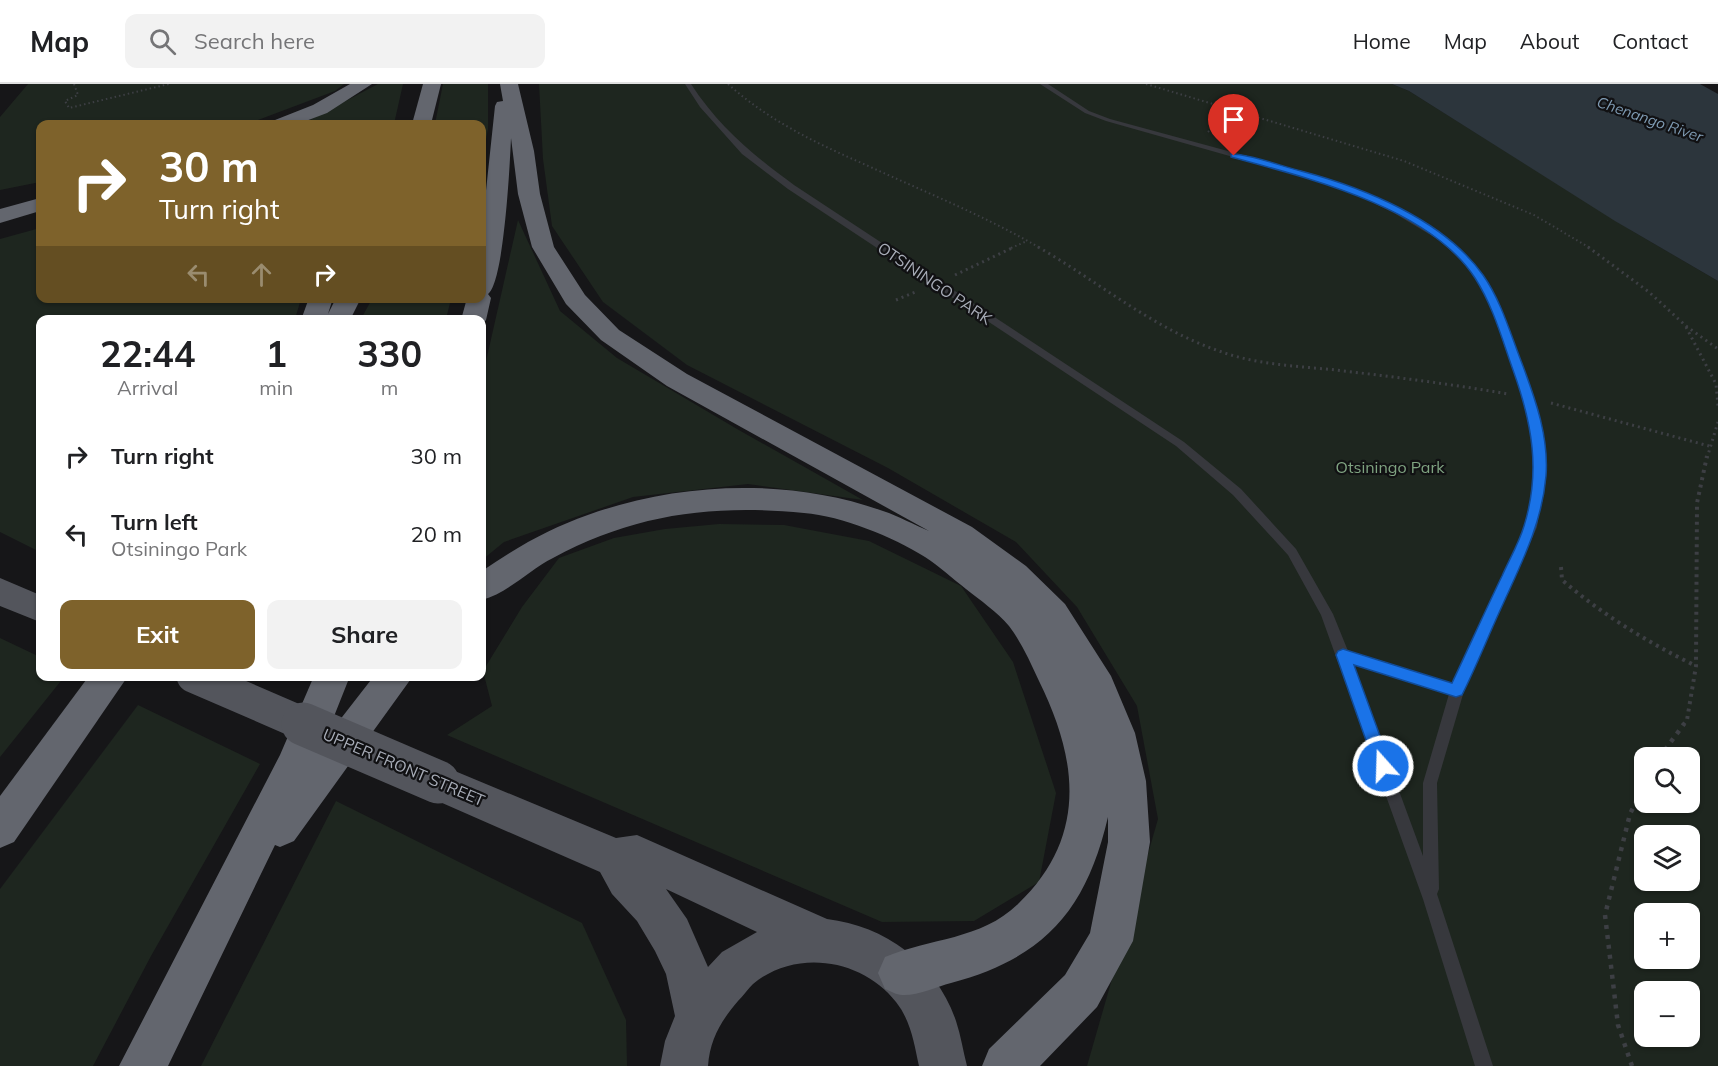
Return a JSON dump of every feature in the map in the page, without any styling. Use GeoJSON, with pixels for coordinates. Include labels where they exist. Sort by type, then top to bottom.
{"type":"FeatureCollection","features":[{"type":"Feature","properties":{"kind":"highway"},"geometry":{"type":"LineString","coordinates":[[292,120],[320,109],[363,84]]}},
{"type":"Feature","properties":{"kind":"highway"},"geometry":{"type":"LineString","coordinates":[[422,120],[432,84]]}},
{"type":"Feature","properties":{"kind":"highway"},"geometry":{"type":"LineString","coordinates":[[486,271],[508,84]]}},
{"type":"Feature","properties":{"kind":"highway"},"geometry":{"type":"LineString","coordinates":[[508,84],[524,151],[529,194],[543,247],[575,299],[610,335],[677,380],[961,535],[1014,574],[1053,613],[1098,687],[1116,733],[1126,781],[1129,842],[1111,941],[1081,991],[1006,1066]]}},
{"type":"Feature","properties":{"kind":"highway"},"geometry":{"type":"LineString","coordinates":[[0,216],[36,205]]}},
{"type":"Feature","properties":{"kind":"highway"},"geometry":{"type":"LineString","coordinates":[[0,229],[36,220]]}},
{"type":"Feature","properties":{"kind":"highway"},"geometry":{"type":"LineString","coordinates":[[486,584],[541,548],[587,528],[636,511],[680,502],[721,498],[808,501],[849,510],[889,524],[968,568],[1019,616],[1040,646],[1076,720],[1091,791],[1075,861],[1058,890],[1032,920],[1009,939],[955,961],[901,973]]}},
{"type":"Feature","properties":{"kind":"highway"},"geometry":{"type":"LineString","coordinates":[[0,829],[106,681]]}},
{"type":"Feature","properties":{"kind":"highway"},"geometry":{"type":"LineString","coordinates":[[142,1066],[296,762],[330,681]]}},
{"type":"Feature","properties":{"kind":"highway"},"geometry":{"type":"LineString","coordinates":[[226,902],[391,681]]}},
{"type":"Feature","properties":{"kind":"main road"},"geometry":{"type":"LineString","coordinates":[[0,591],[36,607]]}},
{"type":"Feature","properties":{"kind":"main road","name":"UPPER FRONT STREET"},"geometry":{"type":"LineString","coordinates":[[205,681],[615,858],[637,855],[818,938]]}},
{"type":"Feature","properties":{"kind":"main road"},"geometry":{"type":"LineString","coordinates":[[615,858],[627,880],[652,906],[671,935],[688,973],[698,1016]]}},
{"type":"Feature","properties":{"kind":"main road","name":"UPPER FRONT STREET"},"geometry":{"type":"LineString","coordinates":[[684,1066],[688,1042],[698,1016],[718,986],[750,958],[778,944],[818,938],[841,941],[863,948],[901,973],[919,996],[932,1020],[943,1066]]}},
{"type":"Feature","properties":{"kind":"lane","name":"OTSININGO PARK"},"geometry":{"type":"LineString","coordinates":[[688,84],[702,106],[745,153],[996,324],[1180,444],[1237,492],[1292,552],[1328,614],[1431,899],[1484,1066]]}},
{"type":"Feature","properties":{"kind":"lane","name":"OTSININGO PARK"},"geometry":{"type":"LineString","coordinates":[[1043,84],[1087,112],[1108,120],[1321,179],[1397,211],[1442,238],[1468,262],[1480,277],[1495,305],[1529,398],[1539,449],[1540,476],[1531,526],[1456,691],[1430,783],[1431,899]]}},
{"type":"Feature","properties":{"kind":"lane"},"geometry":{"type":"LineString","coordinates":[[1343,655],[1456,691]]}},
{"type":"Feature","properties":{"kind":"path"},"geometry":{"type":"LineString","coordinates":[[74,84],[78,95],[65,101],[69,108],[169,84]]}},
{"type":"Feature","properties":{"kind":"path"},"geometry":{"type":"LineString","coordinates":[[728,84],[744,100],[784,126],[823,146],[985,218],[1028,241],[1141,315],[1178,336],[1222,353],[1266,363],[1458,385],[1529,398],[1709,447]]}},
{"type":"Feature","properties":{"kind":"path"},"geometry":{"type":"LineString","coordinates":[[1146,84],[1404,161],[1534,215],[1587,246],[1649,292],[1686,326],[1718,348]]}},
{"type":"Feature","properties":{"kind":"path"},"geometry":{"type":"LineString","coordinates":[[1203,137],[1230,109]]}},
{"type":"Feature","properties":{"kind":"path"},"geometry":{"type":"LineString","coordinates":[[938,283],[1028,241]]}},
{"type":"Feature","properties":{"kind":"path"},"geometry":{"type":"LineString","coordinates":[[1686,326],[1717,384],[1718,406]]}},
{"type":"Feature","properties":{"kind":"path"},"geometry":{"type":"LineString","coordinates":[[1667,747],[1687,720],[1696,666],[1697,503],[1709,447],[1718,422]]}},
{"type":"Feature","properties":{"kind":"path"},"geometry":{"type":"LineString","coordinates":[[1561,567],[1562,580],[1593,608],[1647,642],[1696,666]]}},
{"type":"Feature","properties":{"kind":"path"},"geometry":{"type":"LineString","coordinates":[[1632,1066],[1618,1025],[1605,915],[1630,814],[1634,806]]}},
{"type":"Feature","properties":{"kind":"green space"},"geometry":{"type":"Polygon","coordinates":[[[28,84],[344,84],[335,91],[258,120],[36,120],[36,183],[0,190],[0,117],[28,84]]]}},
{"type":"Feature","properties":{"kind":"green space"},"geometry":{"type":"Polygon","coordinates":[[[378,84],[403,84],[395,120],[310,120],[378,84]]]}},
{"type":"Feature","properties":{"kind":"green space"},"geometry":{"type":"Polygon","coordinates":[[[443,84],[488,84],[486,139],[486,120],[436,120],[443,84]]]}},
{"type":"Feature","properties":{"kind":"green space","name":"Otsiningo Park"},"geometry":{"type":"Polygon","coordinates":[[[539,84],[1392,84],[1409,91],[1634,232],[1718,281],[1718,1066],[1087,1066],[1158,819],[1137,706],[1077,607],[1016,542],[888,468],[687,365],[603,302],[552,226],[543,159],[539,84]]]}},
{"type":"Feature","properties":{"kind":"green space"},"geometry":{"type":"Polygon","coordinates":[[[518,220],[560,311],[617,358],[863,500],[748,484],[633,497],[504,542],[486,557],[486,361],[518,220]]]}},
{"type":"Feature","properties":{"kind":"green space"},"geometry":{"type":"Polygon","coordinates":[[[36,229],[36,303],[300,303],[296,315],[36,315],[36,550],[0,532],[0,239],[36,229]]]}},
{"type":"Feature","properties":{"kind":"green space"},"geometry":{"type":"Polygon","coordinates":[[[370,303],[450,303],[447,315],[363,315],[370,303]]]}},
{"type":"Feature","properties":{"kind":"green space"},"geometry":{"type":"Polygon","coordinates":[[[719,524],[784,525],[869,541],[961,586],[1013,662],[1056,793],[1039,882],[974,921],[882,922],[447,735],[492,706],[486,681],[486,666],[522,607],[559,558],[614,538],[665,529],[719,524]]]}},
{"type":"Feature","properties":{"kind":"green space"},"geometry":{"type":"Polygon","coordinates":[[[0,638],[36,655],[36,681],[61,681],[0,757],[0,638]]]}},
{"type":"Feature","properties":{"kind":"green space"},"geometry":{"type":"Polygon","coordinates":[[[138,705],[260,764],[151,956],[93,1066],[0,1066],[0,889],[138,705]]]}},
{"type":"Feature","properties":{"kind":"green space"},"geometry":{"type":"Polygon","coordinates":[[[336,801],[582,923],[626,1020],[627,1066],[201,1066],[336,801]]]}},
{"type":"Feature","properties":{"kind":"water","name":"Chenango River"},"geometry":{"type":"Polygon","coordinates":[[[1392,84],[1700,84],[1718,94],[1718,281],[1615,221],[1409,91],[1392,84]]]}},
{"type":"Feature","properties":{"kind":"route"},"geometry":{"type":"LineString","coordinates":[[1234,156],[1321,179],[1366,196],[1397,211],[1442,238],[1468,262],[1480,277],[1495,305],[1533,408],[1540,476],[1531,526],[1456,691],[1343,655],[1383,766]]}}]}
